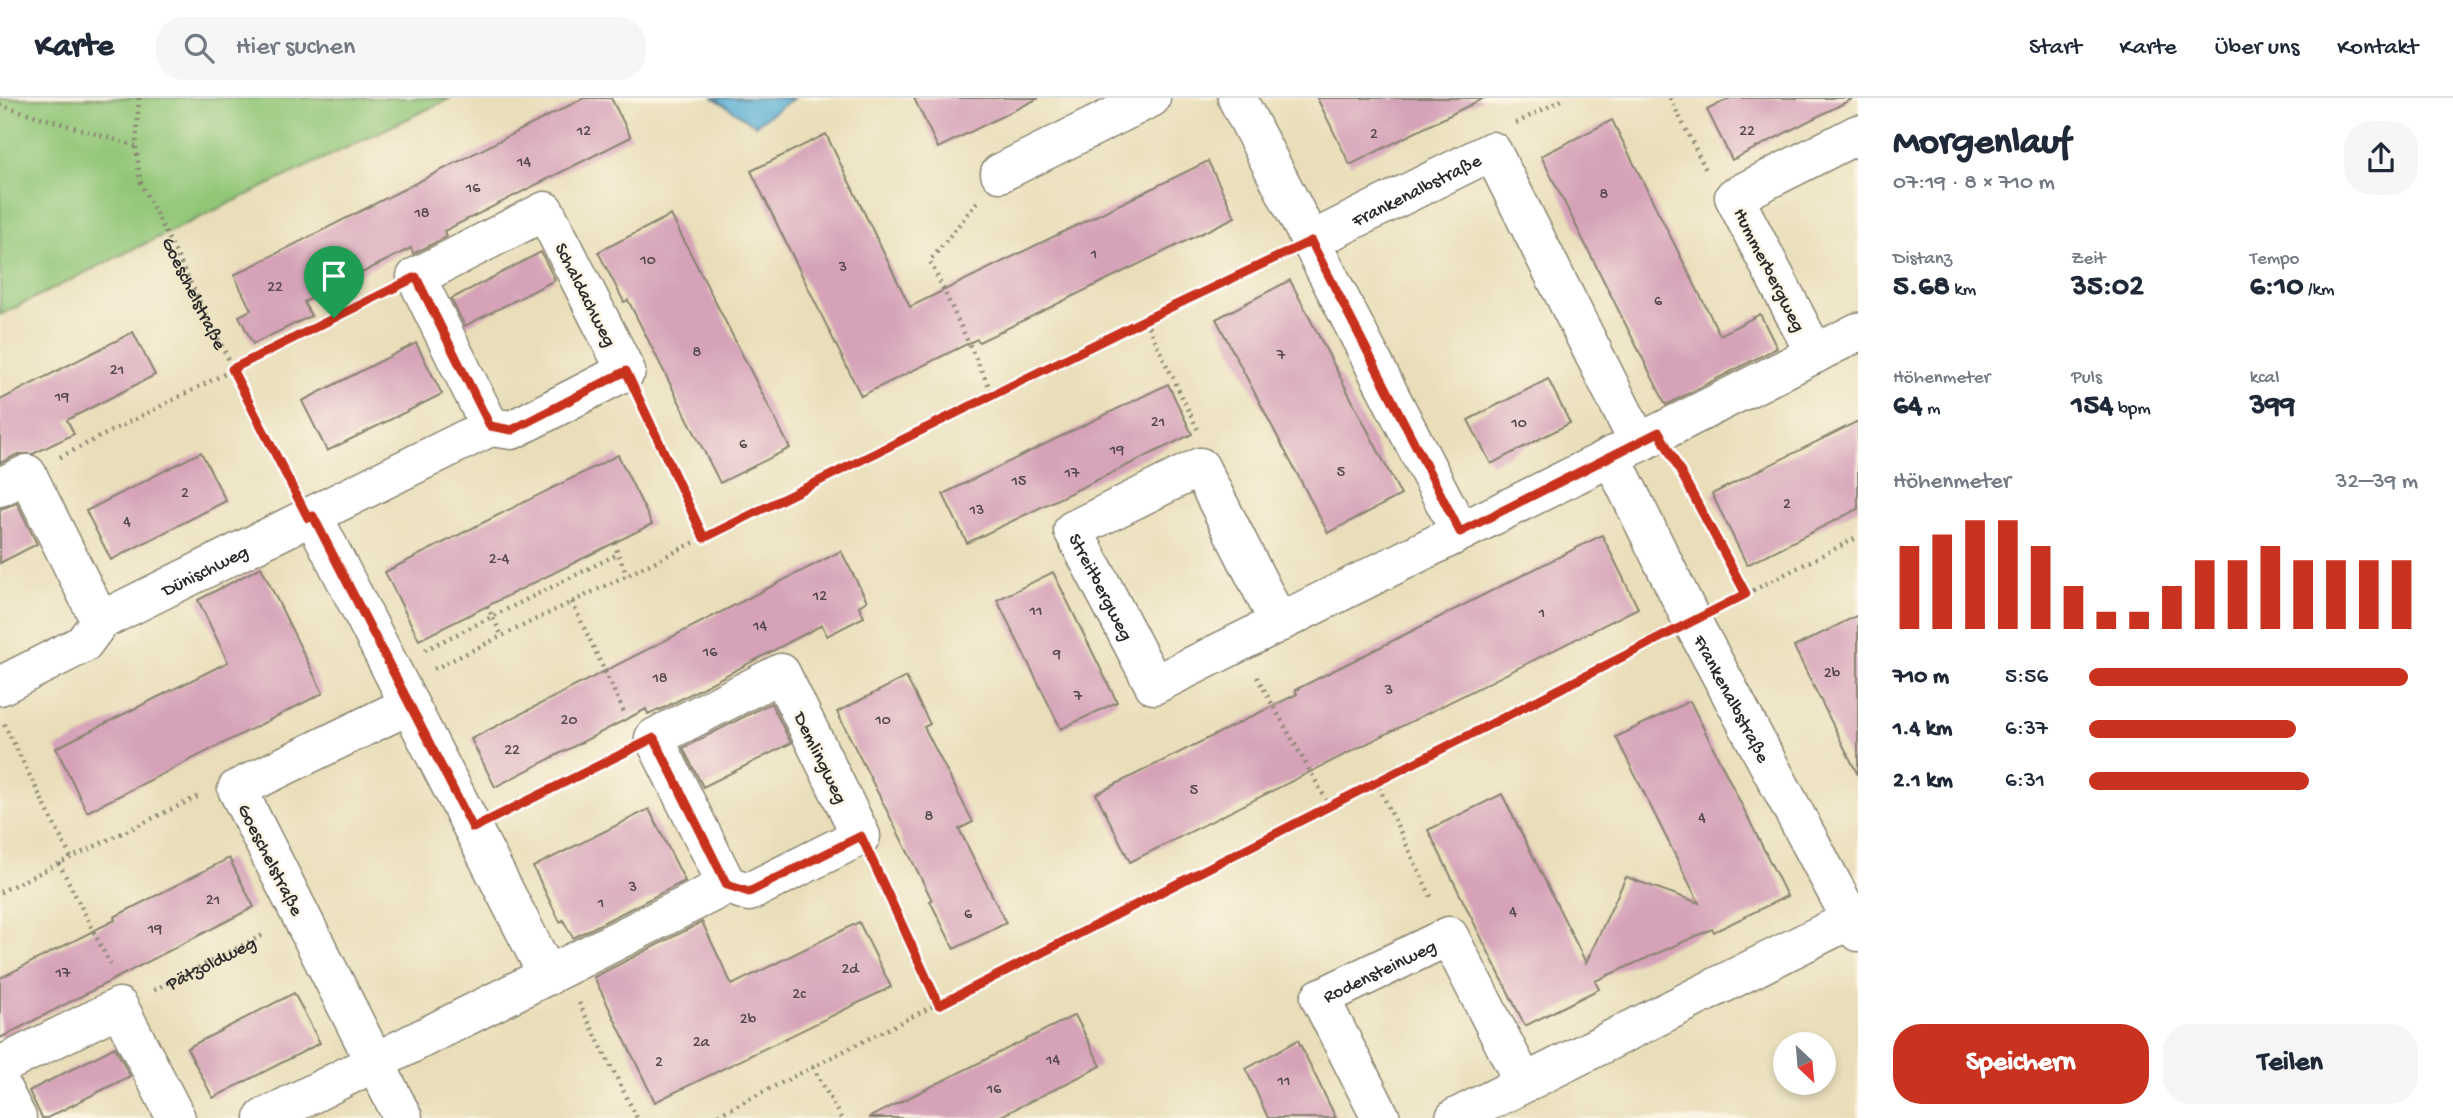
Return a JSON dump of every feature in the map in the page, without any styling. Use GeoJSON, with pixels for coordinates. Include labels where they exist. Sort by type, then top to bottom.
{"type":"FeatureCollection","features":[{"type":"Feature","properties":{"kind":"street"},"geometry":{"type":"LineString","coordinates":[[1000,173],[1151,98]]}},
{"type":"Feature","properties":{"kind":"street"},"geometry":{"type":"LineString","coordinates":[[1237,98],[1460,532],[1636,444]]}},
{"type":"Feature","properties":{"kind":"street","name":"Hummerbergweg"},"geometry":{"type":"LineString","coordinates":[[1815,354],[1734,197],[1858,134]]}},
{"type":"Feature","properties":{"kind":"street","name":"Frankenalbstraße"},"geometry":{"type":"LineString","coordinates":[[1311,241],[1492,151],[1636,444],[1692,621],[1856,922]]}},
{"type":"Feature","properties":{"kind":"street","name":"Schaldachweg"},"geometry":{"type":"LineString","coordinates":[[416,277],[545,211],[626,371]]}},
{"type":"Feature","properties":{"kind":"street"},"geometry":{"type":"LineString","coordinates":[[416,277],[490,426]]}},
{"type":"Feature","properties":{"kind":"street","name":"Hummerbergweg"},"geometry":{"type":"LineString","coordinates":[[1636,444],[1858,332]]}},
{"type":"Feature","properties":{"kind":"street"},"geometry":{"type":"LineString","coordinates":[[555,972],[473,828],[310,517],[490,426],[512,430],[626,371]]}},
{"type":"Feature","properties":{"kind":"street"},"geometry":{"type":"LineString","coordinates":[[1200,467],[1279,623]]}},
{"type":"Feature","properties":{"kind":"street","name":"Streitbergweg"},"geometry":{"type":"LineString","coordinates":[[1200,467],[1073,530],[1154,685],[1460,532]]}},
{"type":"Feature","properties":{"kind":"street"},"geometry":{"type":"LineString","coordinates":[[14,480],[100,621]]}},
{"type":"Feature","properties":{"kind":"street","name":"Dünischweg"},"geometry":{"type":"LineString","coordinates":[[0,686],[83,644],[100,621],[310,517]]}},
{"type":"Feature","properties":{"kind":"street","name":"Demlingweg"},"geometry":{"type":"LineString","coordinates":[[647,741],[781,673],[861,836]]}},
{"type":"Feature","properties":{"kind":"street","name":"Goeschelstraße"},"geometry":{"type":"LineString","coordinates":[[399,686],[237,789],[403,1118]]}},
{"type":"Feature","properties":{"kind":"street"},"geometry":{"type":"LineString","coordinates":[[647,741],[727,885],[749,892],[861,836]]}},
{"type":"Feature","properties":{"kind":"street"},"geometry":{"type":"LineString","coordinates":[[264,1118],[727,885]]}},
{"type":"Feature","properties":{"kind":"street"},"geometry":{"type":"LineString","coordinates":[[1455,1118],[1856,922]]}},
{"type":"Feature","properties":{"kind":"street","name":"Rodensteinweg"},"geometry":{"type":"LineString","coordinates":[[1381,1118],[1320,998],[1449,936],[1524,1083]]}},
{"type":"Feature","properties":{"kind":"street"},"geometry":{"type":"LineString","coordinates":[[0,1066],[124,1005],[176,1118]]}},
{"type":"Feature","properties":{"kind":"street"},"geometry":{"type":"LineString","coordinates":[[0,1085],[18,1118]]}},
{"type":"Feature","properties":{"kind":"path","name":"Goeschelstraße"},"geometry":{"type":"LineString","coordinates":[[139,98],[136,146],[140,181],[232,369],[310,517]]}},
{"type":"Feature","properties":{"kind":"path"},"geometry":{"type":"LineString","coordinates":[[1492,151],[1504,129],[1566,98]]}},
{"type":"Feature","properties":{"kind":"path"},"geometry":{"type":"LineString","coordinates":[[1670,98],[1709,176],[1734,197]]}},
{"type":"Feature","properties":{"kind":"path"},"geometry":{"type":"LineString","coordinates":[[0,105],[136,146]]}},
{"type":"Feature","properties":{"kind":"path"},"geometry":{"type":"LineString","coordinates":[[993,395],[930,261],[1000,173]]}},
{"type":"Feature","properties":{"kind":"path"},"geometry":{"type":"LineString","coordinates":[[399,686],[1144,320],[1311,241]]}},
{"type":"Feature","properties":{"kind":"path"},"geometry":{"type":"LineString","coordinates":[[14,480],[416,277]]}},
{"type":"Feature","properties":{"kind":"path"},"geometry":{"type":"LineString","coordinates":[[1144,320],[1206,446],[1200,467]]}},
{"type":"Feature","properties":{"kind":"path"},"geometry":{"type":"LineString","coordinates":[[626,371],[704,538]]}},
{"type":"Feature","properties":{"kind":"path"},"geometry":{"type":"LineString","coordinates":[[1636,444],[1746,594]]}},
{"type":"Feature","properties":{"kind":"path"},"geometry":{"type":"LineString","coordinates":[[712,1118],[1858,537]]}},
{"type":"Feature","properties":{"kind":"path"},"geometry":{"type":"LineString","coordinates":[[614,543],[628,575]]}},
{"type":"Feature","properties":{"kind":"path"},"geometry":{"type":"LineString","coordinates":[[399,686],[493,617],[618,554]]}},
{"type":"Feature","properties":{"kind":"path"},"geometry":{"type":"LineString","coordinates":[[473,828],[647,741],[572,602]]}},
{"type":"Feature","properties":{"kind":"path"},"geometry":{"type":"LineString","coordinates":[[487,606],[502,636]]}},
{"type":"Feature","properties":{"kind":"path"},"geometry":{"type":"LineString","coordinates":[[1238,643],[1329,805]]}},
{"type":"Feature","properties":{"kind":"path"},"geometry":{"type":"LineString","coordinates":[[0,715],[71,858]]}},
{"type":"Feature","properties":{"kind":"path"},"geometry":{"type":"LineString","coordinates":[[1376,781],[1449,936]]}},
{"type":"Feature","properties":{"kind":"path"},"geometry":{"type":"LineString","coordinates":[[0,892],[212,789],[237,789]]}},
{"type":"Feature","properties":{"kind":"path"},"geometry":{"type":"LineString","coordinates":[[861,836],[939,1005]]}},
{"type":"Feature","properties":{"kind":"path"},"geometry":{"type":"LineString","coordinates":[[59,863],[124,1005]]}},
{"type":"Feature","properties":{"kind":"path","name":"Pätzoldweg"},"geometry":{"type":"LineString","coordinates":[[124,1005],[301,916]]}},
{"type":"Feature","properties":{"kind":"path"},"geometry":{"type":"LineString","coordinates":[[555,972],[637,1118]]}},
{"type":"Feature","properties":{"kind":"path"},"geometry":{"type":"LineString","coordinates":[[813,1068],[841,1118]]}},
{"type":"Feature","properties":{"kind":"green space"},"geometry":{"type":"Polygon","coordinates":[[[0,98],[451,98],[0,315],[0,98]]]}},
{"type":"Feature","properties":{"kind":"water"},"geometry":{"type":"Polygon","coordinates":[[[714,98],[794,98],[755,125],[714,98]]]}},
{"type":"Feature","properties":{"kind":"building"},"geometry":{"type":"Polygon","coordinates":[[[584,98],[611,98],[631,137],[444,231],[446,237],[413,254],[411,248],[304,302],[311,316],[253,344],[239,316],[251,310],[234,275],[584,98]]]}},
{"type":"Feature","properties":{"kind":"building"},"geometry":{"type":"Polygon","coordinates":[[[914,98],[1039,98],[938,148],[914,98]]]}},
{"type":"Feature","properties":{"kind":"building"},"geometry":{"type":"Polygon","coordinates":[[[1317,98],[1484,98],[1350,165],[1317,98]]]}},
{"type":"Feature","properties":{"kind":"building"},"geometry":{"type":"Polygon","coordinates":[[[1730,98],[1854,98],[1732,160],[1707,110],[1730,98]]]}},
{"type":"Feature","properties":{"kind":"building"},"geometry":{"type":"Polygon","coordinates":[[[1612,120],[1720,335],[1760,314],[1777,348],[1666,405],[1541,156],[1612,120]]]}},
{"type":"Feature","properties":{"kind":"building"},"geometry":{"type":"Polygon","coordinates":[[[826,134],[910,307],[1208,161],[1235,217],[979,342],[977,339],[861,396],[751,171],[826,134]]]}},
{"type":"Feature","properties":{"kind":"building"},"geometry":{"type":"Polygon","coordinates":[[[671,215],[790,448],[720,483],[628,300],[624,302],[598,252],[671,215]]]}},
{"type":"Feature","properties":{"kind":"building"},"geometry":{"type":"Polygon","coordinates":[[[541,252],[555,280],[465,326],[451,299],[541,252]]]}},
{"type":"Feature","properties":{"kind":"building"},"geometry":{"type":"Polygon","coordinates":[[[1290,280],[1401,495],[1328,533],[1216,319],[1290,280]]]}},
{"type":"Feature","properties":{"kind":"building"},"geometry":{"type":"Polygon","coordinates":[[[133,332],[155,375],[67,420],[74,434],[33,454],[18,454],[0,463],[0,400],[133,332]]]}},
{"type":"Feature","properties":{"kind":"building"},"geometry":{"type":"Polygon","coordinates":[[[416,343],[442,394],[327,451],[302,401],[416,343]]]}},
{"type":"Feature","properties":{"kind":"building"},"geometry":{"type":"Polygon","coordinates":[[[1548,379],[1570,423],[1491,464],[1468,420],[1548,379]]]}},
{"type":"Feature","properties":{"kind":"building"},"geometry":{"type":"Polygon","coordinates":[[[1168,384],[1192,434],[967,543],[943,494],[1168,384]]]}},
{"type":"Feature","properties":{"kind":"building"},"geometry":{"type":"Polygon","coordinates":[[[1858,421],[1858,509],[1747,565],[1712,494],[1858,421]]]}},
{"type":"Feature","properties":{"kind":"building"},"geometry":{"type":"Polygon","coordinates":[[[201,452],[226,501],[111,560],[86,511],[201,452]]]}},
{"type":"Feature","properties":{"kind":"building"},"geometry":{"type":"Polygon","coordinates":[[[618,455],[652,524],[419,640],[385,572],[618,455]]]}},
{"type":"Feature","properties":{"kind":"building"},"geometry":{"type":"Polygon","coordinates":[[[17,503],[37,544],[0,563],[0,509],[17,503]]]}},
{"type":"Feature","properties":{"kind":"building"},"geometry":{"type":"Polygon","coordinates":[[[1602,535],[1638,608],[1130,862],[1096,794],[1297,694],[1295,690],[1602,535]]]}},
{"type":"Feature","properties":{"kind":"building"},"geometry":{"type":"Polygon","coordinates":[[[841,551],[867,601],[859,606],[864,617],[827,636],[822,625],[660,710],[648,714],[646,709],[495,787],[471,739],[841,551]]]}},
{"type":"Feature","properties":{"kind":"building"},"geometry":{"type":"Polygon","coordinates":[[[261,567],[323,693],[87,812],[56,748],[228,662],[198,600],[261,567]]]}},
{"type":"Feature","properties":{"kind":"building"},"geometry":{"type":"Polygon","coordinates":[[[1053,572],[1117,702],[1061,729],[997,600],[1053,572]]]}},
{"type":"Feature","properties":{"kind":"building"},"geometry":{"type":"Polygon","coordinates":[[[1858,615],[1858,775],[1794,647],[1858,615]]]}},
{"type":"Feature","properties":{"kind":"building"},"geometry":{"type":"Polygon","coordinates":[[[906,677],[930,724],[924,727],[973,822],[959,829],[1006,923],[954,949],[837,712],[906,677]]]}},
{"type":"Feature","properties":{"kind":"building"},"geometry":{"type":"Polygon","coordinates":[[[1690,701],[1787,896],[1714,932],[1712,929],[1595,981],[1599,989],[1525,1026],[1428,830],[1502,794],[1586,963],[1626,877],[1699,903],[1616,737],[1690,701]]]}},
{"type":"Feature","properties":{"kind":"building"},"geometry":{"type":"Polygon","coordinates":[[[771,703],[791,743],[703,787],[683,748],[771,703]]]}},
{"type":"Feature","properties":{"kind":"building"},"geometry":{"type":"Polygon","coordinates":[[[649,809],[685,881],[573,938],[563,920],[560,922],[533,867],[649,809]]]}},
{"type":"Feature","properties":{"kind":"building"},"geometry":{"type":"Polygon","coordinates":[[[229,858],[254,907],[0,1038],[0,978],[229,858]]]}},
{"type":"Feature","properties":{"kind":"building"},"geometry":{"type":"Polygon","coordinates":[[[702,922],[732,985],[859,922],[891,987],[655,1102],[594,977],[702,922]]]}},
{"type":"Feature","properties":{"kind":"building"},"geometry":{"type":"Polygon","coordinates":[[[294,993],[320,1043],[213,1098],[187,1048],[294,993]]]}},
{"type":"Feature","properties":{"kind":"building"},"geometry":{"type":"Polygon","coordinates":[[[1075,1015],[1101,1066],[997,1118],[868,1118],[1075,1015]]]}},
{"type":"Feature","properties":{"kind":"building"},"geometry":{"type":"Polygon","coordinates":[[[1298,1040],[1336,1118],[1268,1118],[1246,1069],[1298,1040]]]}},
{"type":"Feature","properties":{"kind":"building"},"geometry":{"type":"Polygon","coordinates":[[[115,1047],[130,1076],[47,1118],[42,1118],[29,1091],[115,1047]]]}},
{"type":"Feature","properties":{"kind":"route"},"geometry":{"type":"LineString","coordinates":[[1311,241],[1460,532],[1659,432],[1746,594],[939,1005],[861,836],[749,892],[727,885],[654,738],[473,828],[313,516],[308,518],[232,369],[334,318],[416,277],[490,426],[512,430],[626,371],[704,538],[1144,320],[1311,241]]}}]}
